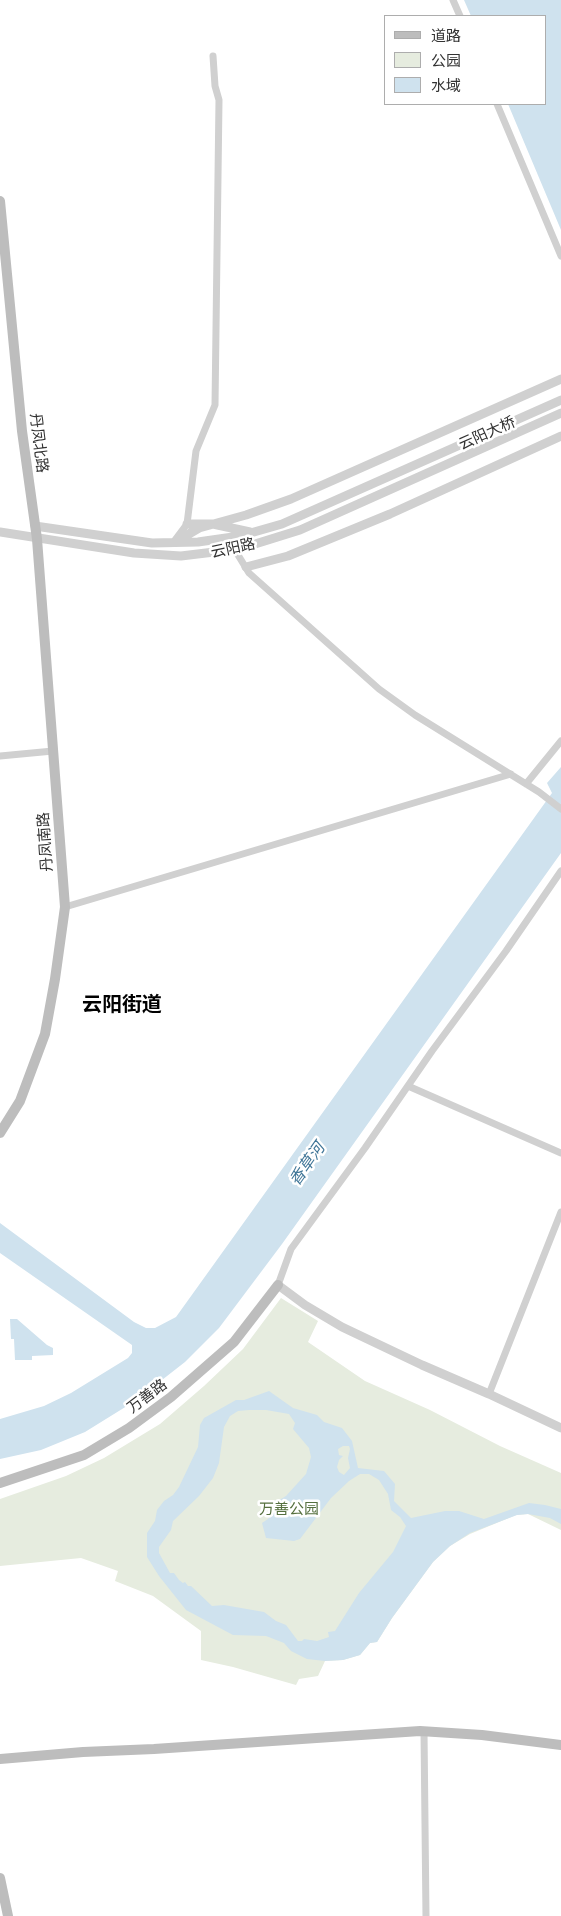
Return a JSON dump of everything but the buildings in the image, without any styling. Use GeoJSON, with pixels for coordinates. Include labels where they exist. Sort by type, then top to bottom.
{"type":"FeatureCollection","features":[{"type":"Feature","properties":{"kind":"main road","name":"丹凤北路"},"geometry":{"type":"LineString","coordinates":[[0,201],[5,303],[37,539]]}},
{"type":"Feature","properties":{"kind":"main road","name":"丹凤南路"},"geometry":{"type":"LineString","coordinates":[[0,1133],[20,1101],[45,1034],[55,979],[64,907],[37,539]]}},
{"type":"Feature","properties":{"kind":"main road","name":"万善路"},"geometry":{"type":"LineString","coordinates":[[0,1484],[84,1455],[129,1428],[171,1397],[234,1342],[278,1285]]}},
{"type":"Feature","properties":{"kind":"main road"},"geometry":{"type":"LineString","coordinates":[[0,1759],[83,1752],[424,1731],[482,1735],[561,1745]]}},
{"type":"Feature","properties":{"kind":"main road"},"geometry":{"type":"LineString","coordinates":[[0,1878],[8,1916]]}},
{"type":"Feature","properties":{"kind":"street"},"geometry":{"type":"LineString","coordinates":[[453,0],[460,15]]}},
{"type":"Feature","properties":{"kind":"street"},"geometry":{"type":"LineString","coordinates":[[173,543],[187,524],[196,451],[214,405],[219,100],[215,86],[213,56]]}},
{"type":"Feature","properties":{"kind":"street"},"geometry":{"type":"LineString","coordinates":[[497,105],[561,256]]}},
{"type":"Feature","properties":{"kind":"street"},"geometry":{"type":"LineString","coordinates":[[173,543],[199,528],[291,499],[561,379]]}},
{"type":"Feature","properties":{"kind":"street","name":"云阳大桥"},"geometry":{"type":"LineString","coordinates":[[414,466],[561,400]]}},
{"type":"Feature","properties":{"kind":"street","name":"云阳大桥"},"geometry":{"type":"LineString","coordinates":[[417,478],[561,413]]}},
{"type":"Feature","properties":{"kind":"street"},"geometry":{"type":"LineString","coordinates":[[246,566],[288,556],[390,514],[561,436]]}},
{"type":"Feature","properties":{"kind":"street","name":"云阳路"},"geometry":{"type":"LineString","coordinates":[[35,526],[152,543],[198,542],[253,532],[282,524],[414,466]]}},
{"type":"Feature","properties":{"kind":"street","name":"云阳路"},"geometry":{"type":"LineString","coordinates":[[0,532],[134,553],[182,556],[234,550],[300,530],[417,478]]}},
{"type":"Feature","properties":{"kind":"street"},"geometry":{"type":"LineString","coordinates":[[187,524],[213,524],[253,532]]}},
{"type":"Feature","properties":{"kind":"street"},"geometry":{"type":"LineString","coordinates":[[234,550],[250,573],[379,689],[415,714],[539,792],[561,809]]}},
{"type":"Feature","properties":{"kind":"street"},"geometry":{"type":"LineString","coordinates":[[526,784],[561,741]]}},
{"type":"Feature","properties":{"kind":"street"},"geometry":{"type":"LineString","coordinates":[[0,756],[53,751]]}},
{"type":"Feature","properties":{"kind":"street"},"geometry":{"type":"LineString","coordinates":[[64,907],[511,774]]}},
{"type":"Feature","properties":{"kind":"street"},"geometry":{"type":"LineString","coordinates":[[561,870],[506,951],[442,1036],[291,1248],[278,1285],[305,1305],[342,1327],[561,1428]]}},
{"type":"Feature","properties":{"kind":"street"},"geometry":{"type":"LineString","coordinates":[[408,1086],[561,1153]]}},
{"type":"Feature","properties":{"kind":"street"},"geometry":{"type":"LineString","coordinates":[[490,1394],[561,1212]]}},
{"type":"Feature","properties":{"kind":"street"},"geometry":{"type":"LineString","coordinates":[[424,1731],[426,1916]]}},
{"type":"Feature","properties":{"kind":"green space","name":"万善公园"},"geometry":{"type":"Polygon","coordinates":[[[281,1298],[318,1321],[308,1342],[365,1381],[561,1473],[561,1530],[528,1514],[516,1515],[470,1534],[450,1546],[433,1562],[377,1642],[370,1643],[360,1655],[343,1660],[325,1661],[318,1676],[299,1679],[296,1685],[201,1660],[201,1631],[153,1596],[115,1581],[118,1571],[81,1558],[0,1566],[0,1499],[66,1476],[104,1458],[160,1424],[243,1349],[281,1298]]]}},
{"type":"Feature","properties":{"kind":"water"},"geometry":{"type":"Polygon","coordinates":[[[464,0],[561,0],[561,230],[508,105],[546,105],[546,15],[471,15],[464,0]]]}},
{"type":"Feature","properties":{"kind":"water","name":"香草河"},"geometry":{"type":"Polygon","coordinates":[[[561,767],[561,853],[282,1244],[219,1328],[185,1362],[135,1401],[85,1432],[41,1450],[0,1459],[0,1419],[44,1406],[71,1393],[128,1358],[132,1353],[132,1345],[0,1253],[0,1223],[134,1322],[146,1328],[155,1328],[176,1317],[552,793],[547,783],[561,767]]]}},
{"type":"Feature","properties":{"kind":"water"},"geometry":{"type":"Polygon","coordinates":[[[10,1319],[17,1319],[53,1348],[53,1355],[32,1356],[32,1360],[15,1360],[14,1339],[11,1339],[10,1319]]]}},
{"type":"Feature","properties":{"kind":"water"},"geometry":{"type":"Polygon","coordinates":[[[269,1391],[293,1408],[317,1415],[324,1422],[342,1428],[352,1441],[358,1468],[384,1471],[395,1484],[394,1501],[411,1518],[445,1511],[459,1511],[484,1519],[529,1503],[561,1509],[561,1524],[550,1518],[528,1514],[517,1515],[470,1533],[450,1546],[433,1562],[377,1642],[370,1643],[360,1655],[343,1660],[307,1659],[291,1651],[284,1643],[266,1636],[233,1635],[186,1610],[159,1576],[147,1557],[147,1533],[155,1521],[157,1510],[179,1487],[198,1447],[200,1425],[204,1418],[236,1400],[244,1400],[269,1391]],[[266,1410],[238,1411],[230,1416],[224,1427],[219,1463],[213,1478],[199,1496],[173,1521],[171,1530],[159,1547],[159,1553],[170,1573],[174,1573],[179,1580],[191,1586],[212,1606],[224,1605],[264,1612],[276,1621],[286,1625],[298,1641],[304,1639],[317,1641],[329,1637],[328,1632],[335,1631],[359,1593],[393,1552],[406,1526],[400,1517],[391,1510],[388,1494],[379,1480],[369,1474],[360,1474],[349,1481],[331,1498],[300,1539],[294,1541],[266,1538],[262,1523],[272,1514],[273,1504],[286,1496],[306,1474],[311,1457],[309,1448],[293,1429],[295,1423],[289,1414],[266,1410]],[[343,1446],[338,1449],[339,1455],[343,1456],[339,1460],[337,1467],[339,1472],[344,1475],[350,1468],[348,1458],[350,1449],[349,1446],[343,1446]]]}},
{"type":"Feature","properties":{"kind":"district","name":"云阳街道"},"geometry":{"type":"Point","coordinates":[122,1004]}}]}
